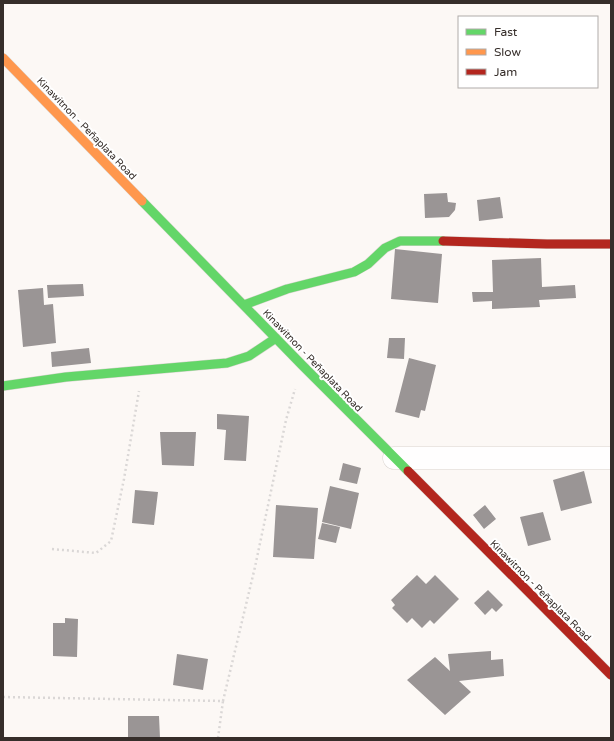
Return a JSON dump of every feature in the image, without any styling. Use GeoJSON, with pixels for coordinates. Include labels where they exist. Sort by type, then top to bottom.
{"type":"FeatureCollection","features":[{"type":"Feature","properties":{"kind":"street","name":"Kinawitnon - Peñaplata Road"},"geometry":{"type":"LineString","coordinates":[[3,58],[302,365],[611,675]]}},
{"type":"Feature","properties":{"kind":"street"},"geometry":{"type":"LineString","coordinates":[[244,305],[287,289],[354,272],[368,264],[385,248],[400,240],[547,244],[611,244]]}},
{"type":"Feature","properties":{"kind":"street"},"geometry":{"type":"LineString","coordinates":[[3,386],[66,377],[227,363],[249,356],[276,338]]}},
{"type":"Feature","properties":{"kind":"street"},"geometry":{"type":"LineString","coordinates":[[394,458],[611,458]]}},
{"type":"Feature","properties":{"kind":"path"},"geometry":{"type":"LineString","coordinates":[[218,738],[223,701],[255,566],[286,420],[302,365]]}},
{"type":"Feature","properties":{"kind":"path"},"geometry":{"type":"LineString","coordinates":[[52,549],[96,552],[111,541],[131,442],[142,371]]}},
{"type":"Feature","properties":{"kind":"path"},"geometry":{"type":"LineString","coordinates":[[3,697],[223,701]]}},
{"type":"Feature","properties":{"kind":"building"},"geometry":{"type":"Polygon","coordinates":[[[447,193],[448,202],[456,203],[455,210],[449,217],[425,218],[424,194],[447,193]]]}},
{"type":"Feature","properties":{"kind":"building"},"geometry":{"type":"Polygon","coordinates":[[[500,197],[503,218],[479,221],[477,200],[500,197]]]}},
{"type":"Feature","properties":{"kind":"building"},"geometry":{"type":"Polygon","coordinates":[[[395,249],[442,254],[438,303],[391,299],[395,249]]]}},
{"type":"Feature","properties":{"kind":"building"},"geometry":{"type":"Polygon","coordinates":[[[541,258],[542,287],[575,285],[576,298],[539,300],[540,307],[492,309],[492,301],[473,302],[472,292],[493,292],[492,260],[541,258]]]}},
{"type":"Feature","properties":{"kind":"building"},"geometry":{"type":"Polygon","coordinates":[[[83,284],[84,296],[48,298],[47,285],[83,284]]]}},
{"type":"Feature","properties":{"kind":"building"},"geometry":{"type":"Polygon","coordinates":[[[43,288],[44,305],[53,304],[56,343],[23,347],[18,290],[43,288]]]}},
{"type":"Feature","properties":{"kind":"building"},"geometry":{"type":"Polygon","coordinates":[[[389,338],[405,338],[404,359],[387,358],[389,338]]]}},
{"type":"Feature","properties":{"kind":"building"},"geometry":{"type":"Polygon","coordinates":[[[89,348],[91,363],[52,367],[51,352],[89,348]]]}},
{"type":"Feature","properties":{"kind":"building"},"geometry":{"type":"Polygon","coordinates":[[[409,358],[436,365],[425,411],[421,410],[419,418],[395,412],[409,358]]]}},
{"type":"Feature","properties":{"kind":"building"},"geometry":{"type":"Polygon","coordinates":[[[217,414],[249,416],[246,461],[224,460],[226,430],[217,429],[217,414]]]}},
{"type":"Feature","properties":{"kind":"building"},"geometry":{"type":"Polygon","coordinates":[[[160,432],[196,432],[194,466],[162,465],[160,432]]]}},
{"type":"Feature","properties":{"kind":"building"},"geometry":{"type":"Polygon","coordinates":[[[343,463],[361,468],[357,484],[339,480],[343,463]]]}},
{"type":"Feature","properties":{"kind":"building"},"geometry":{"type":"Polygon","coordinates":[[[584,471],[592,503],[561,511],[553,480],[584,471]]]}},
{"type":"Feature","properties":{"kind":"building"},"geometry":{"type":"Polygon","coordinates":[[[330,486],[359,493],[351,529],[322,522],[330,486]]]}},
{"type":"Feature","properties":{"kind":"building"},"geometry":{"type":"Polygon","coordinates":[[[135,490],[158,492],[154,525],[132,523],[135,490]]]}},
{"type":"Feature","properties":{"kind":"building"},"geometry":{"type":"Polygon","coordinates":[[[276,505],[318,508],[314,559],[273,557],[276,505]]]}},
{"type":"Feature","properties":{"kind":"building"},"geometry":{"type":"Polygon","coordinates":[[[485,505],[496,519],[484,529],[473,515],[485,505]]]}},
{"type":"Feature","properties":{"kind":"building"},"geometry":{"type":"Polygon","coordinates":[[[543,512],[551,540],[528,546],[520,517],[543,512]]]}},
{"type":"Feature","properties":{"kind":"building"},"geometry":{"type":"Polygon","coordinates":[[[322,523],[340,527],[336,543],[318,539],[322,523]]]}},
{"type":"Feature","properties":{"kind":"building"},"geometry":{"type":"Polygon","coordinates":[[[417,575],[426,584],[435,575],[459,599],[434,624],[430,620],[422,628],[412,618],[407,623],[392,608],[395,605],[391,600],[417,575]]]}},
{"type":"Feature","properties":{"kind":"building"},"geometry":{"type":"Polygon","coordinates":[[[488,590],[503,605],[496,612],[492,608],[485,615],[474,603],[488,590]]]}},
{"type":"Feature","properties":{"kind":"building"},"geometry":{"type":"Polygon","coordinates":[[[65,618],[78,619],[77,657],[53,656],[53,623],[65,623],[65,618]]]}},
{"type":"Feature","properties":{"kind":"building"},"geometry":{"type":"Polygon","coordinates":[[[491,651],[491,660],[503,659],[504,676],[459,681],[471,692],[445,715],[407,680],[435,657],[450,671],[448,654],[491,651]]]}},
{"type":"Feature","properties":{"kind":"building"},"geometry":{"type":"Polygon","coordinates":[[[177,654],[208,659],[203,690],[173,685],[177,654]]]}},
{"type":"Feature","properties":{"kind":"building"},"geometry":{"type":"Polygon","coordinates":[[[128,716],[159,716],[160,738],[128,738],[128,716]]]}},
{"type":"Feature","properties":{"kind":"traffic: fast"},"geometry":{"type":"LineString","coordinates":[[142,201],[408,471]]}},
{"type":"Feature","properties":{"kind":"traffic: fast"},"geometry":{"type":"LineString","coordinates":[[244,305],[287,289],[354,272],[368,264],[385,248],[400,241],[443,241]]}},
{"type":"Feature","properties":{"kind":"traffic: fast"},"geometry":{"type":"LineString","coordinates":[[3,386],[66,377],[227,363],[249,356],[276,338]]}},
{"type":"Feature","properties":{"kind":"traffic: slow"},"geometry":{"type":"LineString","coordinates":[[3,58],[142,201]]}},
{"type":"Feature","properties":{"kind":"traffic: jam"},"geometry":{"type":"LineString","coordinates":[[443,241],[611,244]]}},
{"type":"Feature","properties":{"kind":"traffic: jam"},"geometry":{"type":"LineString","coordinates":[[408,471],[611,675]]}}]}
